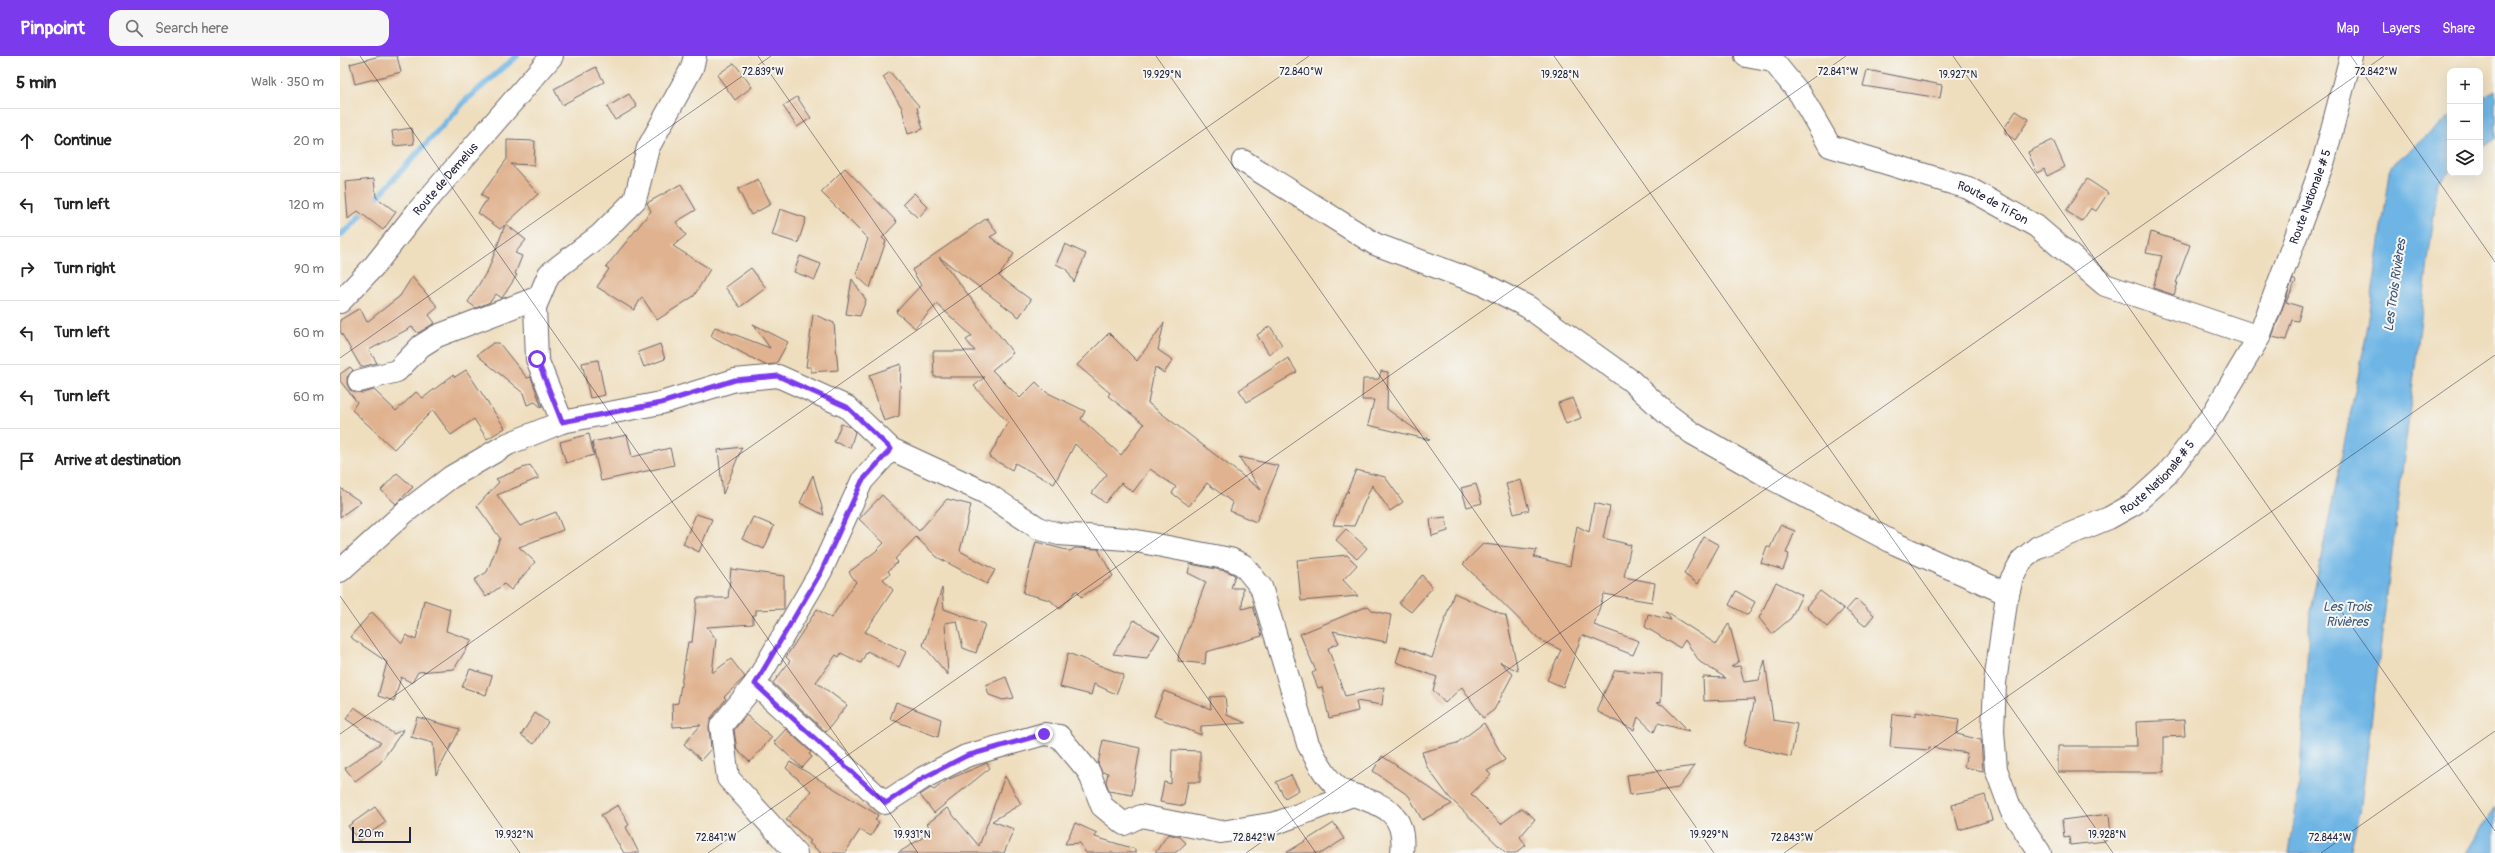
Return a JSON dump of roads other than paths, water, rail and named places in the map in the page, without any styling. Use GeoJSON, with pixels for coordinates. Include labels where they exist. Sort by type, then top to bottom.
{"type":"FeatureCollection","features":[{"type":"Feature","properties":{"kind":"street","name":"Route de Demelus"},"geometry":{"type":"LineString","coordinates":[[340,302],[374,266],[417,212],[552,56]]}},
{"type":"Feature","properties":{"kind":"street"},"geometry":{"type":"LineString","coordinates":[[562,422],[537,359],[535,307],[549,274],[600,235],[635,200],[648,148],[692,68],[695,56]]}},
{"type":"Feature","properties":{"kind":"street","name":"Route de Ti Fon"},"geometry":{"type":"LineString","coordinates":[[1746,56],[1773,61],[1800,94],[1830,146],[1968,188],[2036,226],[2105,285],[2259,337]]}},
{"type":"Feature","properties":{"kind":"street","name":"Route Nationale # 5"},"geometry":{"type":"LineString","coordinates":[[2040,853],[2011,810],[1996,769],[1993,731],[1995,683],[2008,594],[2012,578],[2022,560],[2038,547],[2109,518],[2134,504],[2167,474],[2213,414],[2259,337],[2324,160],[2351,56]]}},
{"type":"Feature","properties":{"kind":"street"},"geometry":{"type":"LineString","coordinates":[[1243,161],[1374,244],[1485,285],[1528,307],[1630,380],[1667,414],[1692,433],[1769,477],[1902,548],[2008,594]]}},
{"type":"Feature","properties":{"kind":"street"},"geometry":{"type":"LineString","coordinates":[[359,381],[397,371],[421,346],[437,336],[539,297]]}},
{"type":"Feature","properties":{"kind":"street"},"geometry":{"type":"LineString","coordinates":[[340,571],[404,513],[451,476],[508,444],[562,422],[661,403],[735,380],[778,376],[847,407],[891,449],[984,492],[1040,529],[1059,534],[1126,538],[1230,559],[1243,565],[1260,587],[1265,599],[1308,744],[1320,765],[1335,786],[1353,795],[1382,804],[1392,813],[1403,836],[1402,853]]}},
{"type":"Feature","properties":{"kind":"street"},"geometry":{"type":"LineString","coordinates":[[796,853],[728,778],[721,726],[755,684],[821,572],[862,481],[891,449]]}},
{"type":"Feature","properties":{"kind":"street"},"geometry":{"type":"LineString","coordinates":[[755,684],[886,803],[923,778],[966,756],[1044,734],[1059,736],[1089,772],[1102,806],[1124,824],[1141,816],[1221,832],[1276,823],[1353,795]]}},
{"type":"Feature","properties":{"kind":"water"},"geometry":{"type":"Polygon","coordinates":[[[2495,91],[2495,139],[2483,148],[2483,104],[2483,97],[2495,91]]]}},
{"type":"Feature","properties":{"kind":"water","name":"Les Trois Rivières"},"geometry":{"type":"Polygon","coordinates":[[[2447,119],[2447,174],[2438,181],[2361,804],[2350,853],[2289,853],[2299,788],[2310,611],[2366,337],[2391,166],[2447,119]]]}},
{"type":"Feature","properties":{"kind":"water"},"geometry":{"type":"Polygon","coordinates":[[[2495,806],[2495,853],[2466,853],[2495,806]]]}},
{"type":"Feature","properties":{"kind":"waterway"},"geometry":{"type":"LineString","coordinates":[[340,235],[351,226],[466,100],[517,56]]}}]}
